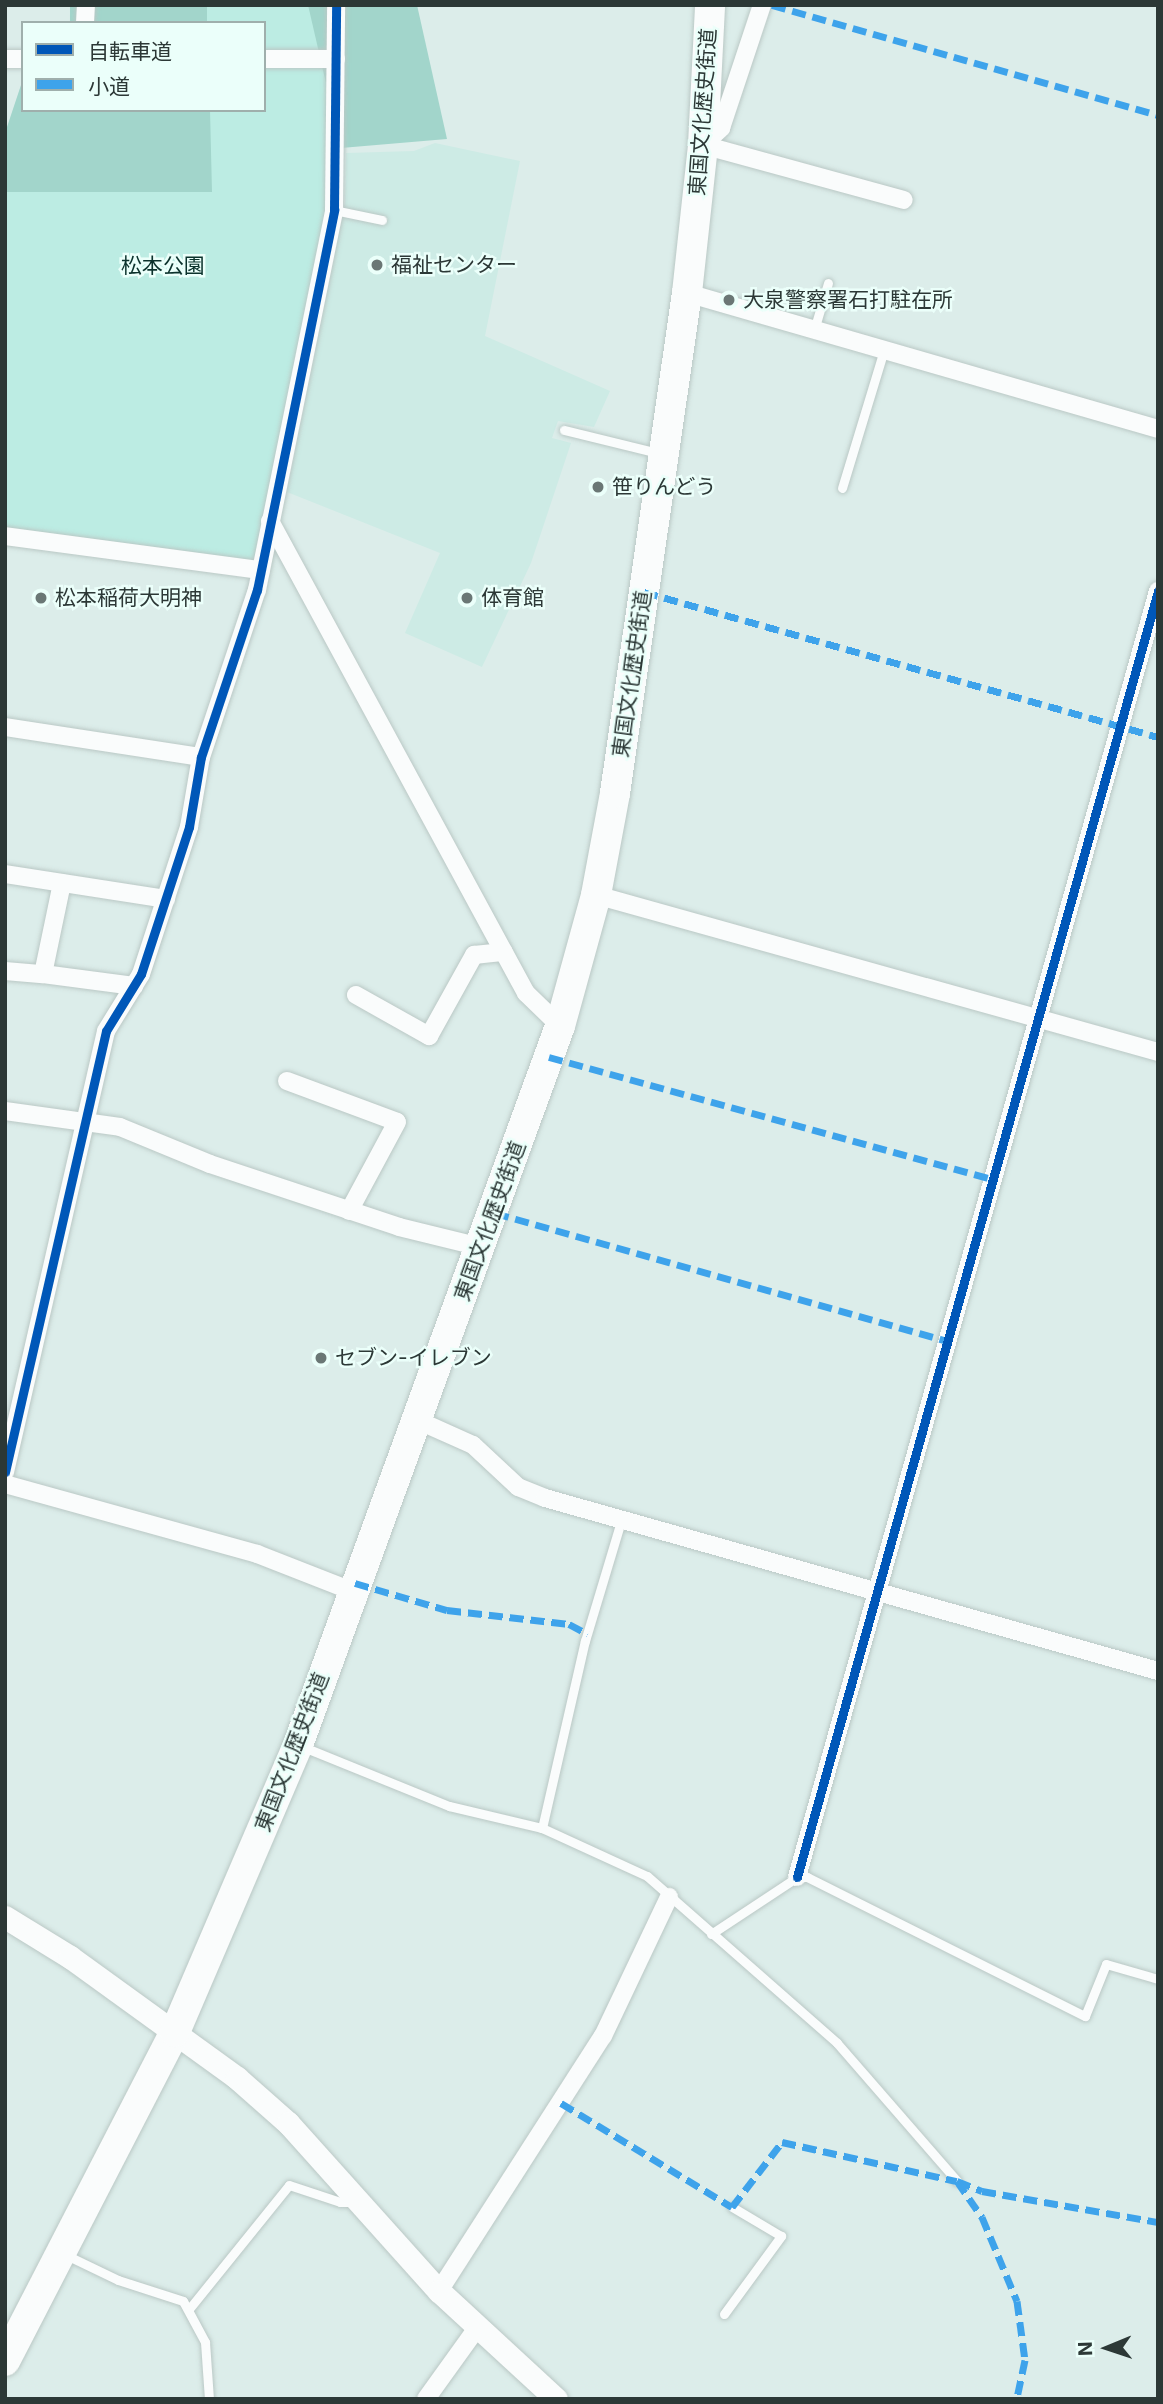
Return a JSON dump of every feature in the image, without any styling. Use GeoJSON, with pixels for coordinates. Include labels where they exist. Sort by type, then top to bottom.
{"type":"FeatureCollection","features":[{"type":"Feature","properties":{"kind":"highway","name":"東国文化歴史街道"},"geometry":{"type":"LineString","coordinates":[[5,2361],[175,2032],[298,1745],[560,1026],[596,895],[687,293],[703,145],[710,5]]}},
{"type":"Feature","properties":{"kind":"street"},"geometry":{"type":"LineString","coordinates":[[5,1472],[10,1421],[88,1123],[106,1031],[134,986],[166,899],[189,827],[201,757],[261,570],[334,210],[336,5]]}},
{"type":"Feature","properties":{"kind":"street"},"geometry":{"type":"LineString","coordinates":[[703,145],[721,128],[762,5]]}},
{"type":"Feature","properties":{"kind":"street"},"geometry":{"type":"LineString","coordinates":[[266,59],[336,59]]}},
{"type":"Feature","properties":{"kind":"street"},"geometry":{"type":"LineString","coordinates":[[703,145],[904,200]]}},
{"type":"Feature","properties":{"kind":"street"},"geometry":{"type":"LineString","coordinates":[[687,293],[1158,429]]}},
{"type":"Feature","properties":{"kind":"street"},"geometry":{"type":"LineString","coordinates":[[270,522],[526,993],[560,1026]]}},
{"type":"Feature","properties":{"kind":"street"},"geometry":{"type":"LineString","coordinates":[[5,536],[261,570]]}},
{"type":"Feature","properties":{"kind":"street"},"geometry":{"type":"LineString","coordinates":[[797,1877],[875,1590],[1158,591]]}},
{"type":"Feature","properties":{"kind":"street"},"geometry":{"type":"LineString","coordinates":[[5,727],[201,757]]}},
{"type":"Feature","properties":{"kind":"street"},"geometry":{"type":"LineString","coordinates":[[5,874],[166,899]]}},
{"type":"Feature","properties":{"kind":"street"},"geometry":{"type":"LineString","coordinates":[[43,974],[62,883]]}},
{"type":"Feature","properties":{"kind":"street"},"geometry":{"type":"LineString","coordinates":[[596,895],[1158,1052]]}},
{"type":"Feature","properties":{"kind":"street"},"geometry":{"type":"LineString","coordinates":[[356,995],[429,1036],[474,954],[504,953]]}},
{"type":"Feature","properties":{"kind":"street"},"geometry":{"type":"LineString","coordinates":[[5,971],[134,986]]}},
{"type":"Feature","properties":{"kind":"street"},"geometry":{"type":"LineString","coordinates":[[287,1081],[397,1122],[349,1210]]}},
{"type":"Feature","properties":{"kind":"street"},"geometry":{"type":"LineString","coordinates":[[5,1111],[120,1127],[210,1164],[349,1210],[481,1247]]}},
{"type":"Feature","properties":{"kind":"street"},"geometry":{"type":"LineString","coordinates":[[417,1420],[472,1445],[518,1488],[621,1521],[1158,1671]]}},
{"type":"Feature","properties":{"kind":"street"},"geometry":{"type":"LineString","coordinates":[[5,1484],[244,1549],[352,1591]]}},
{"type":"Feature","properties":{"kind":"street"},"geometry":{"type":"LineString","coordinates":[[439,2291],[603,2036],[669,1897]]}},
{"type":"Feature","properties":{"kind":"street"},"geometry":{"type":"LineString","coordinates":[[5,1917],[175,2032],[288,2123],[439,2291],[556,2399]]}},
{"type":"Feature","properties":{"kind":"street"},"geometry":{"type":"LineString","coordinates":[[426,2399],[477,2328]]}},
{"type":"Feature","properties":{"kind":"lane"},"geometry":{"type":"LineString","coordinates":[[334,210],[382,220]]}},
{"type":"Feature","properties":{"kind":"lane"},"geometry":{"type":"LineString","coordinates":[[814,330],[828,283]]}},
{"type":"Feature","properties":{"kind":"lane"},"geometry":{"type":"LineString","coordinates":[[842,488],[884,350]]}},
{"type":"Feature","properties":{"kind":"lane"},"geometry":{"type":"LineString","coordinates":[[564,430],[663,454]]}},
{"type":"Feature","properties":{"kind":"lane"},"geometry":{"type":"LineString","coordinates":[[542,1828],[586,1641],[621,1521]]}},
{"type":"Feature","properties":{"kind":"lane"},"geometry":{"type":"LineString","coordinates":[[298,1745],[449,1806],[542,1828],[647,1876],[838,2043],[957,2181]]}},
{"type":"Feature","properties":{"kind":"lane"},"geometry":{"type":"LineString","coordinates":[[711,1934],[797,1877],[807,1877],[876,1908],[1085,2016],[1106,1964],[1158,1979]]}},
{"type":"Feature","properties":{"kind":"lane"},"geometry":{"type":"LineString","coordinates":[[189,2309],[289,2185],[340,2202],[357,2202]]}},
{"type":"Feature","properties":{"kind":"lane"},"geometry":{"type":"LineString","coordinates":[[724,2314],[780,2236],[732,2207]]}},
{"type":"Feature","properties":{"kind":"lane"},"geometry":{"type":"LineString","coordinates":[[62,2253],[118,2280],[183,2301],[205,2342],[209,2399]]}},
{"type":"Feature","properties":{"kind":"shaded area"},"geometry":{"type":"Polygon","coordinates":[[[435,143],[520,161],[485,336],[610,391],[594,427],[558,421],[552,438],[571,443],[531,563],[482,667],[405,633],[440,553],[287,492],[345,204],[346,153],[414,151],[435,143]]]}},
{"type":"Feature","properties":{"kind":"green space"},"geometry":{"type":"Polygon","coordinates":[[[70,5],[207,5],[207,21],[70,21],[70,5]]]}},
{"type":"Feature","properties":{"kind":"green space","name":"松本公園"},"geometry":{"type":"Polygon","coordinates":[[[134,5],[334,5],[334,210],[262,565],[5,531],[5,156],[66,112],[266,112],[266,21],[125,21],[134,5]]]}},
{"type":"Feature","properties":{"kind":"green space"},"geometry":{"type":"Polygon","coordinates":[[[308,5],[417,5],[447,139],[341,148],[308,5]]]}},
{"type":"Feature","properties":{"kind":"green space"},"geometry":{"type":"Polygon","coordinates":[[[21,85],[21,112],[210,112],[212,192],[5,192],[5,133],[21,85]]]}},
{"type":"Feature","properties":{"kind":"marked path"},"geometry":{"type":"LineString","coordinates":[[772,5],[1158,115]]}},
{"type":"Feature","properties":{"kind":"marked path"},"geometry":{"type":"LineString","coordinates":[[644,592],[1158,737]]}},
{"type":"Feature","properties":{"kind":"marked path"},"geometry":{"type":"LineString","coordinates":[[549,1057],[993,1179]]}},
{"type":"Feature","properties":{"kind":"marked path"},"geometry":{"type":"LineString","coordinates":[[495,1213],[944,1340]]}},
{"type":"Feature","properties":{"kind":"marked path"},"geometry":{"type":"LineString","coordinates":[[355,1583],[447,1610],[569,1624],[588,1634]]}},
{"type":"Feature","properties":{"kind":"marked path"},"geometry":{"type":"LineString","coordinates":[[561,2103],[732,2207],[782,2142],[957,2181],[982,2191],[1158,2222]]}},
{"type":"Feature","properties":{"kind":"marked path"},"geometry":{"type":"LineString","coordinates":[[957,2181],[982,2217],[1017,2301],[1025,2360],[1017,2399]]}},
{"type":"Feature","properties":{"kind":"cycle path"},"geometry":{"type":"LineString","coordinates":[[5,1472],[106,1031],[141,974],[189,827],[201,757],[257,590],[334,210],[336,5]]}},
{"type":"Feature","properties":{"kind":"cycle path"},"geometry":{"type":"LineString","coordinates":[[797,1877],[1158,591]]}},
{"type":"Feature","properties":{"kind":"place","name":"福祉センター"},"geometry":{"type":"Point","coordinates":[377,265]}},
{"type":"Feature","properties":{"kind":"place","name":"大泉警察署石打駐在所"},"geometry":{"type":"Point","coordinates":[729,300]}},
{"type":"Feature","properties":{"kind":"place","name":"笹りんどう"},"geometry":{"type":"Point","coordinates":[598,487]}},
{"type":"Feature","properties":{"kind":"place","name":"松本稲荷大明神"},"geometry":{"type":"Point","coordinates":[41,598]}},
{"type":"Feature","properties":{"kind":"place","name":"体育館"},"geometry":{"type":"Point","coordinates":[467,598]}},
{"type":"Feature","properties":{"kind":"place","name":"セブン-イレブン"},"geometry":{"type":"Point","coordinates":[321,1358]}}]}
